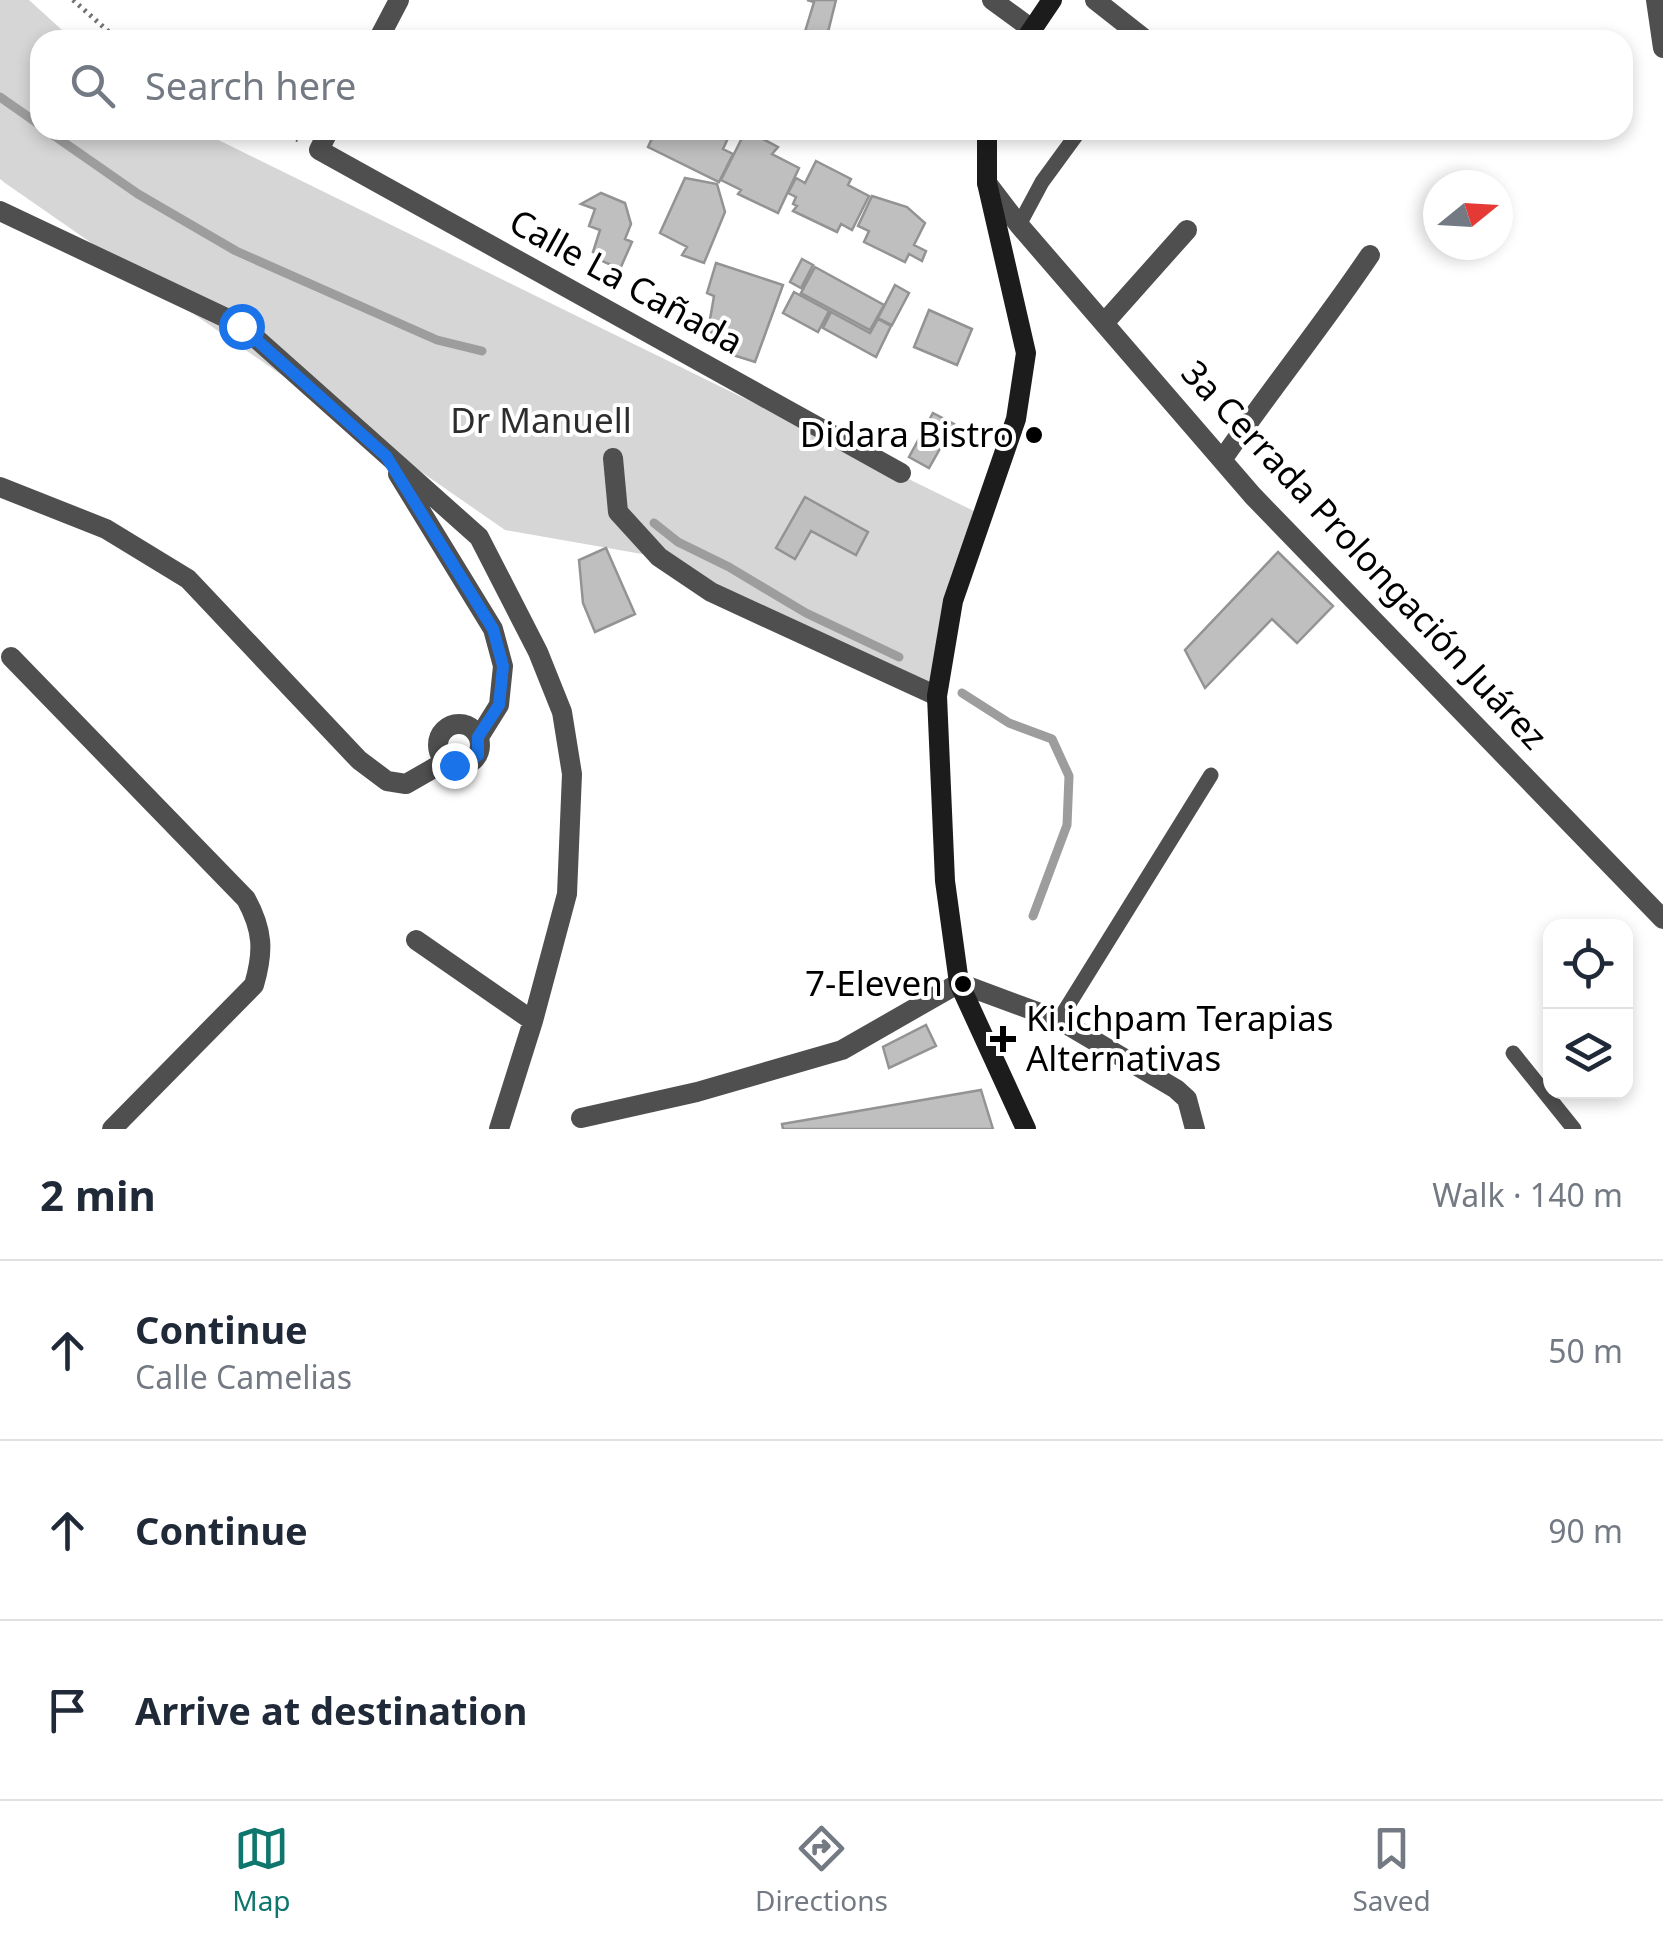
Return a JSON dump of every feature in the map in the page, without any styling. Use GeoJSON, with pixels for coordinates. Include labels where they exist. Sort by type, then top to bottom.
{"type":"FeatureCollection","features":[{"type":"Feature","properties":{"kind":"street"},"geometry":{"type":"LineString","coordinates":[[384,30],[400,0]]}},
{"type":"Feature","properties":{"kind":"street"},"geometry":{"type":"LineString","coordinates":[[992,0],[1024,30]]}},
{"type":"Feature","properties":{"kind":"street"},"geometry":{"type":"LineString","coordinates":[[1031,30],[1052,0]]}},
{"type":"Feature","properties":{"kind":"street"},"geometry":{"type":"LineString","coordinates":[[1095,0],[1133,30]]}},
{"type":"Feature","properties":{"kind":"street"},"geometry":{"type":"LineString","coordinates":[[1656,0],[1663,48]]}},
{"type":"Feature","properties":{"kind":"street","name":"Calle La Cañada"},"geometry":{"type":"LineString","coordinates":[[324,140],[319,150],[901,472]]}},
{"type":"Feature","properties":{"kind":"street"},"geometry":{"type":"LineString","coordinates":[[987,140],[988,182],[1026,353],[1016,419],[953,601],[937,696],[944,881],[959,983],[1026,1129]]}},
{"type":"Feature","properties":{"kind":"street","name":"3a Cerrada Prolongación Juárez"},"geometry":{"type":"LineString","coordinates":[[988,182],[1018,226],[1222,460],[1661,914]]}},
{"type":"Feature","properties":{"kind":"street"},"geometry":{"type":"LineString","coordinates":[[0,211],[241,326],[478,537],[538,652],[562,712],[572,774],[568,894],[499,1129]]}},
{"type":"Feature","properties":{"kind":"street"},"geometry":{"type":"LineString","coordinates":[[1105,322],[1187,230]]}},
{"type":"Feature","properties":{"kind":"street"},"geometry":{"type":"LineString","coordinates":[[1222,460],[1370,255]]}},
{"type":"Feature","properties":{"kind":"street"},"geometry":{"type":"LineString","coordinates":[[386,456],[493,629],[503,666],[499,705],[478,737]]}},
{"type":"Feature","properties":{"kind":"street"},"geometry":{"type":"LineString","coordinates":[[614,458],[618,512],[659,557],[711,592],[937,696]]}},
{"type":"Feature","properties":{"kind":"street"},"geometry":{"type":"LineString","coordinates":[[0,487],[106,529],[188,579],[359,760],[388,781],[406,784],[446,761],[463,766],[472,762],[480,746],[478,737],[465,725],[447,728],[438,744],[446,761]]}},
{"type":"Feature","properties":{"kind":"street"},"geometry":{"type":"LineString","coordinates":[[10,657],[246,899],[260,925],[262,957],[254,985],[112,1129]]}},
{"type":"Feature","properties":{"kind":"street"},"geometry":{"type":"LineString","coordinates":[[416,940],[533,1022]]}},
{"type":"Feature","properties":{"kind":"street"},"geometry":{"type":"LineString","coordinates":[[581,1118],[698,1092],[842,1050],[959,983],[1060,1020],[1176,1089],[1186,1100],[1195,1129]]}},
{"type":"Feature","properties":{"kind":"lane"},"geometry":{"type":"LineString","coordinates":[[1018,226],[1042,182],[1073,140]]}},
{"type":"Feature","properties":{"kind":"lane"},"geometry":{"type":"LineString","coordinates":[[1060,1020],[1211,775]]}},
{"type":"Feature","properties":{"kind":"lane"},"geometry":{"type":"LineString","coordinates":[[1513,1053],[1574,1129]]}},
{"type":"Feature","properties":{"kind":"path"},"geometry":{"type":"LineString","coordinates":[[73,0],[107,30]]}},
{"type":"Feature","properties":{"kind":"green space","name":"Dr Manuell"},"geometry":{"type":"Polygon","coordinates":[[[0,0],[29,0],[62,30],[30,30],[30,140],[218,140],[982,515],[937,696],[659,557],[505,530],[0,179],[0,0]]]}},
{"type":"Feature","properties":{"kind":"building"},"geometry":{"type":"Polygon","coordinates":[[[807,0],[836,0],[828,30],[806,30],[814,2],[807,0]]]}},
{"type":"Feature","properties":{"kind":"building"},"geometry":{"type":"Polygon","coordinates":[[[651,140],[727,140],[723,149],[733,154],[719,182],[648,147],[651,140]]]}},
{"type":"Feature","properties":{"kind":"building"},"geometry":{"type":"Polygon","coordinates":[[[741,140],[765,140],[778,147],[772,154],[799,168],[778,213],[738,194],[741,190],[721,180],[741,140]]]}},
{"type":"Feature","properties":{"kind":"building"},"geometry":{"type":"Polygon","coordinates":[[[816,161],[851,179],[848,185],[869,196],[852,230],[841,224],[837,232],[793,211],[796,197],[788,193],[796,178],[805,183],[816,161]]]}},
{"type":"Feature","properties":{"kind":"building"},"geometry":{"type":"Polygon","coordinates":[[[685,178],[717,184],[725,212],[704,263],[682,255],[687,247],[660,233],[685,178]]]}},
{"type":"Feature","properties":{"kind":"building"},"geometry":{"type":"Polygon","coordinates":[[[601,193],[625,203],[631,224],[625,239],[632,242],[620,269],[593,252],[600,230],[589,226],[595,209],[581,204],[601,193]]]}},
{"type":"Feature","properties":{"kind":"building"},"geometry":{"type":"Polygon","coordinates":[[[872,196],[907,207],[925,223],[914,245],[926,251],[922,261],[909,254],[905,262],[864,242],[869,231],[858,226],[872,196]]]}},
{"type":"Feature","properties":{"kind":"building"},"geometry":{"type":"Polygon","coordinates":[[[802,259],[813,265],[801,288],[790,282],[802,259]]]}},
{"type":"Feature","properties":{"kind":"building"},"geometry":{"type":"Polygon","coordinates":[[[716,263],[783,285],[755,362],[733,355],[733,349],[718,345],[721,336],[708,331],[714,296],[707,293],[716,263]]]}},
{"type":"Feature","properties":{"kind":"building"},"geometry":{"type":"Polygon","coordinates":[[[815,267],[884,305],[870,330],[801,293],[815,267]]]}},
{"type":"Feature","properties":{"kind":"building"},"geometry":{"type":"Polygon","coordinates":[[[895,285],[909,293],[892,325],[878,318],[895,285]]]}},
{"type":"Feature","properties":{"kind":"building"},"geometry":{"type":"Polygon","coordinates":[[[794,292],[829,311],[818,332],[783,313],[794,292]]]}},
{"type":"Feature","properties":{"kind":"building"},"geometry":{"type":"Polygon","coordinates":[[[929,310],[972,329],[957,365],[914,347],[929,310]]]}},
{"type":"Feature","properties":{"kind":"building"},"geometry":{"type":"Polygon","coordinates":[[[831,312],[870,333],[878,319],[891,326],[876,357],[823,328],[831,312]]]}},
{"type":"Feature","properties":{"kind":"building"},"geometry":{"type":"Polygon","coordinates":[[[933,413],[954,424],[929,468],[909,457],[933,413]]]}},
{"type":"Feature","properties":{"kind":"building"},"geometry":{"type":"Polygon","coordinates":[[[805,497],[868,532],[856,555],[811,531],[795,559],[776,548],[805,497]]]}},
{"type":"Feature","properties":{"kind":"building"},"geometry":{"type":"Polygon","coordinates":[[[606,548],[635,614],[595,632],[583,603],[579,560],[606,548]]]}},
{"type":"Feature","properties":{"kind":"building"},"geometry":{"type":"Polygon","coordinates":[[[1278,552],[1333,606],[1297,643],[1272,619],[1205,688],[1185,650],[1278,552]]]}},
{"type":"Feature","properties":{"kind":"building"},"geometry":{"type":"Polygon","coordinates":[[[926,1025],[936,1046],[889,1068],[883,1047],[926,1025]]]}},
{"type":"Feature","properties":{"kind":"building"},"geometry":{"type":"Polygon","coordinates":[[[981,1090],[993,1129],[783,1129],[782,1124],[981,1090]]]}},
{"type":"Feature","properties":{"kind":"waterway"},"geometry":{"type":"LineString","coordinates":[[0,97],[30,118]]}},
{"type":"Feature","properties":{"kind":"waterway"},"geometry":{"type":"LineString","coordinates":[[60,140],[138,194],[236,251],[437,340],[482,351]]}},
{"type":"Feature","properties":{"kind":"waterway"},"geometry":{"type":"LineString","coordinates":[[654,523],[678,542],[806,613],[899,657]]}},
{"type":"Feature","properties":{"kind":"waterway"},"geometry":{"type":"LineString","coordinates":[[962,693],[1009,723],[1052,739],[1069,776],[1067,825],[1033,916]]}},
{"type":"Feature","properties":{"kind":"place","name":"Didara Bistro"},"geometry":{"type":"Point","coordinates":[1034,435]}},
{"type":"Feature","properties":{"kind":"place","name":"7-Eleven"},"geometry":{"type":"Point","coordinates":[963,984]}},
{"type":"Feature","properties":{"kind":"place","name":"Ki.ichpam Terapias Alternativas"},"geometry":{"type":"Point","coordinates":[1003,1039]}},
{"type":"Feature","properties":{"kind":"route"},"geometry":{"type":"LineString","coordinates":[[241,326],[386,456],[493,629],[503,666],[499,705],[478,737],[478,755],[463,766],[454,765]]}}]}
